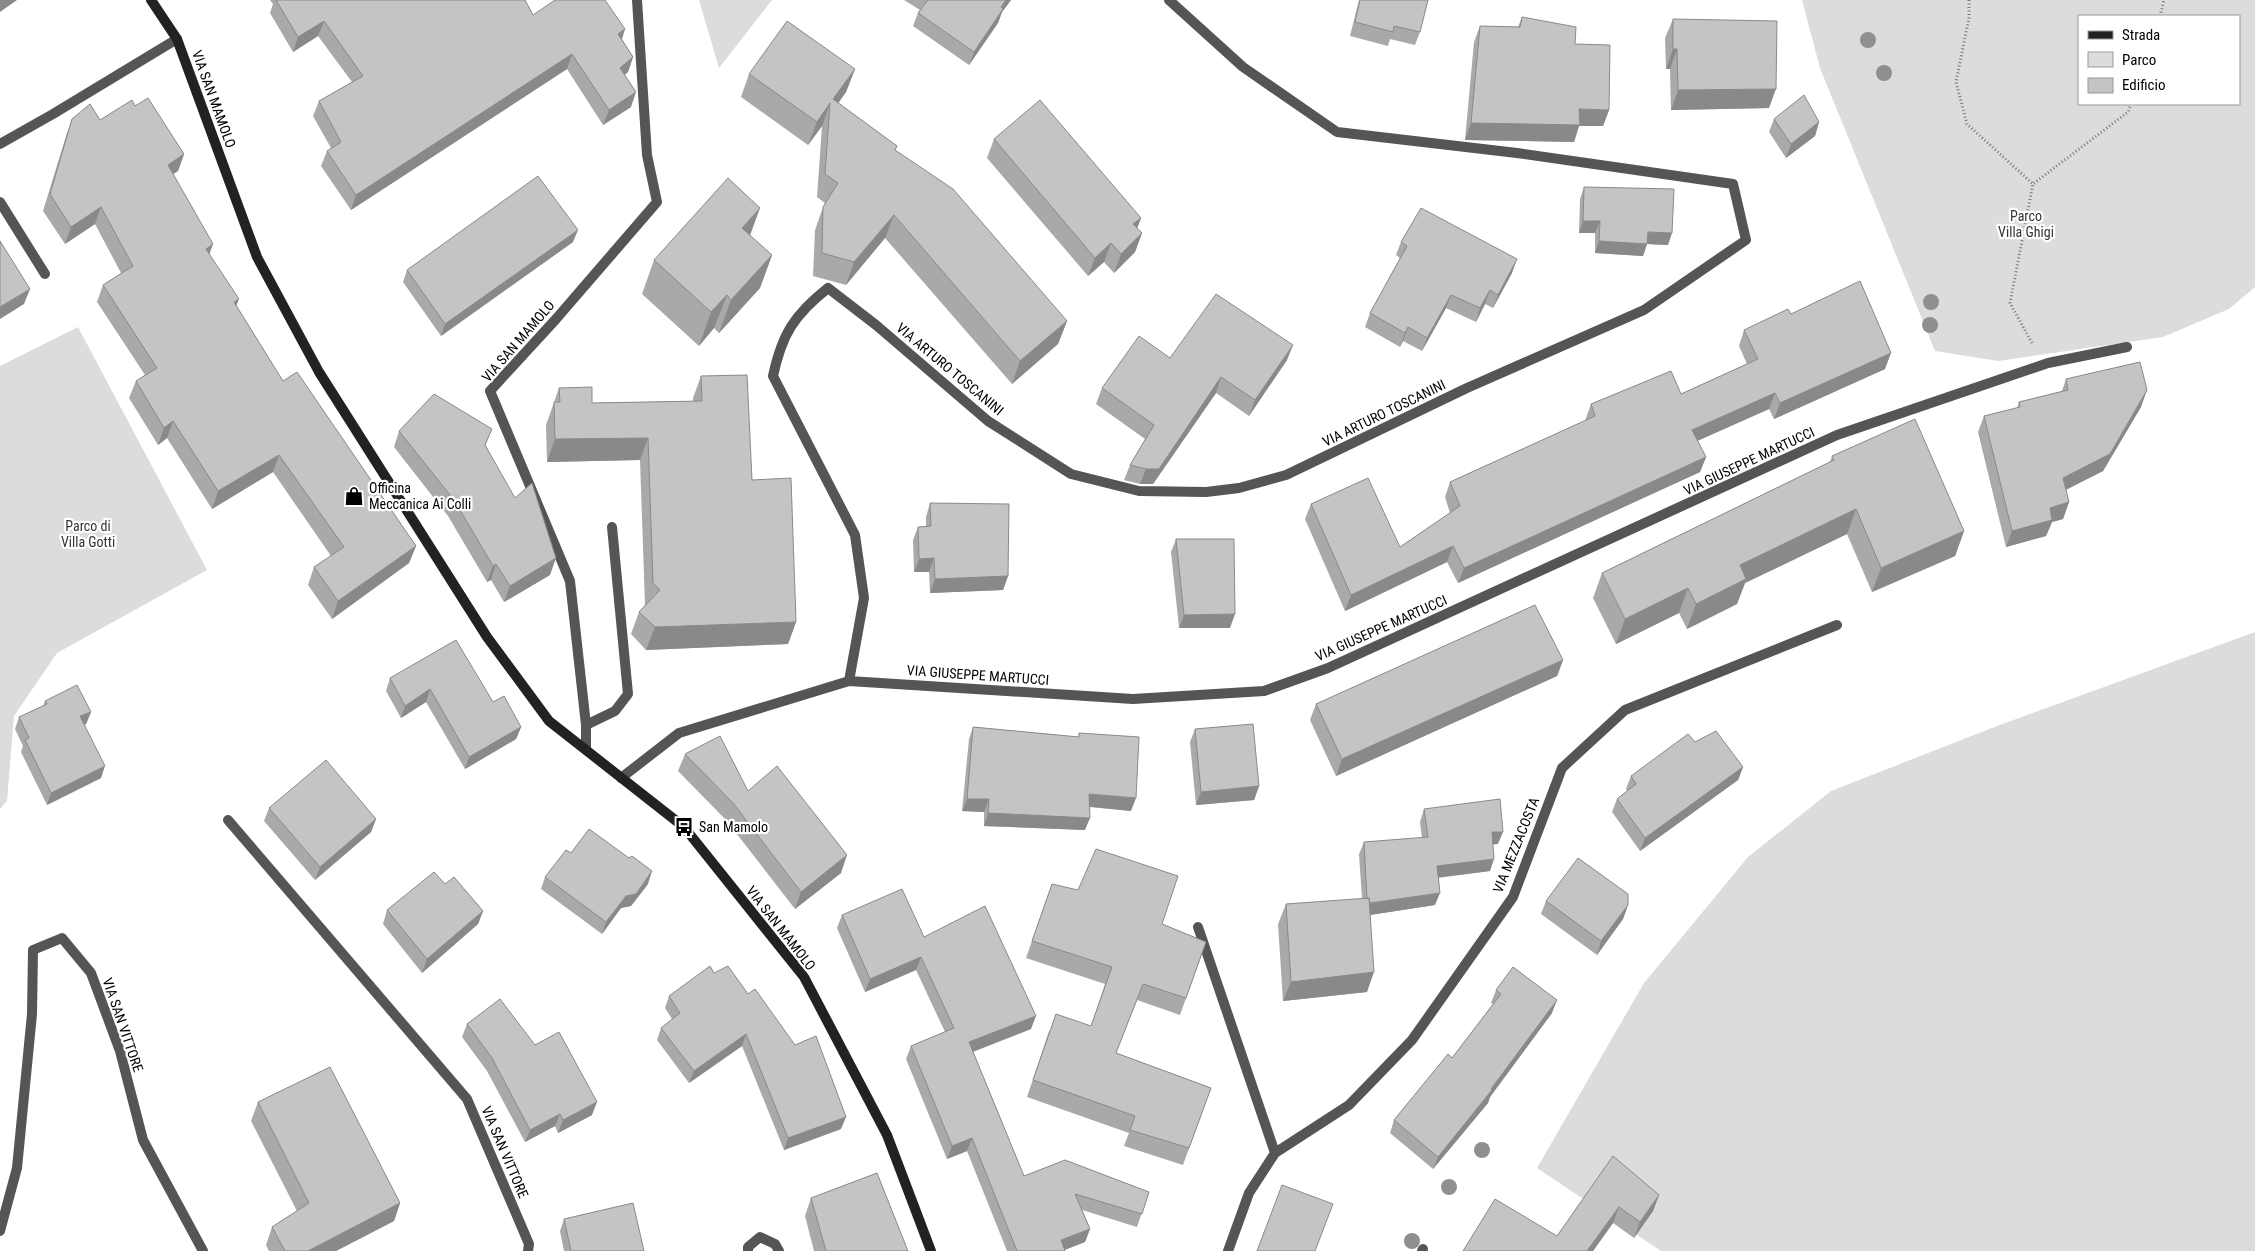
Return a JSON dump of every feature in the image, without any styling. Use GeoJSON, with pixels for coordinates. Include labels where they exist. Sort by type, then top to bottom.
{"type":"FeatureCollection","features":[{"type":"Feature","properties":{"kind":"main road","name":"VIA SAN MAMOLO"},"geometry":{"type":"LineString","coordinates":[[151,0],[177,39],[257,257],[319,372],[487,637],[549,721],[586,748],[684,827],[804,977],[887,1135],[931,1251]]}},
{"type":"Feature","properties":{"kind":"street","name":"VIA SAN MAMOLO"},"geometry":{"type":"LineString","coordinates":[[586,748],[586,725],[570,581],[490,391],[556,319],[657,202],[647,155],[638,0]]}},
{"type":"Feature","properties":{"kind":"street","name":"VIA ARTURO TOSCANINI"},"geometry":{"type":"LineString","coordinates":[[849,681],[864,598],[855,535],[773,376],[778,351],[785,335],[804,307],[828,288],[876,325],[988,422],[1071,474],[1139,491],[1206,492],[1238,488],[1286,475],[1467,388],[1644,310],[1746,240],[1734,184],[1517,153],[1337,132],[1243,67],[1169,0]]}},
{"type":"Feature","properties":{"kind":"street","name":"VIA SAN MAMOLO"},"geometry":{"type":"LineString","coordinates":[[0,144],[177,39]]}},
{"type":"Feature","properties":{"kind":"street"},"geometry":{"type":"LineString","coordinates":[[0,202],[45,274]]}},
{"type":"Feature","properties":{"kind":"street","name":"VIA GIUSEPPE MARTUCCI"},"geometry":{"type":"LineString","coordinates":[[621,778],[680,733],[849,681],[1133,699],[1264,691],[1328,668],[1837,435],[2048,363],[2127,347]]}},
{"type":"Feature","properties":{"kind":"street"},"geometry":{"type":"LineString","coordinates":[[586,725],[615,710],[628,694],[612,526]]}},
{"type":"Feature","properties":{"kind":"street","name":"VIA MEZZACOSTA"},"geometry":{"type":"LineString","coordinates":[[1228,1251],[1250,1193],[1275,1153],[1349,1105],[1412,1040],[1513,896],[1562,768],[1625,710],[1837,625]]}},
{"type":"Feature","properties":{"kind":"street","name":"VIA SAN VITTORE"},"geometry":{"type":"LineString","coordinates":[[228,820],[467,1099],[529,1244],[528,1251]]}},
{"type":"Feature","properties":{"kind":"street"},"geometry":{"type":"LineString","coordinates":[[1198,927],[1275,1153]]}},
{"type":"Feature","properties":{"kind":"street","name":"VIA SAN VITTORE"},"geometry":{"type":"LineString","coordinates":[[0,1231],[17,1168],[32,1014],[32,950],[62,938],[91,973],[120,1051],[143,1140],[203,1251]]}},
{"type":"Feature","properties":{"kind":"street"},"geometry":{"type":"LineString","coordinates":[[748,1251],[748,1247],[760,1237],[775,1244],[779,1251]]}},
{"type":"Feature","properties":{"kind":"path"},"geometry":{"type":"LineString","coordinates":[[1969,0],[1969,18],[1956,82],[1967,124],[2033,184]]}},
{"type":"Feature","properties":{"kind":"path"},"geometry":{"type":"LineString","coordinates":[[2160,15],[2164,0]]}},
{"type":"Feature","properties":{"kind":"path"},"geometry":{"type":"LineString","coordinates":[[2048,363],[2037,351],[2010,303],[2033,184],[2128,112],[2131,105]]}},
{"type":"Feature","properties":{"kind":"green space"},"geometry":{"type":"Polygon","coordinates":[[[699,0],[772,0],[719,68],[699,0]]]}},
{"type":"Feature","properties":{"kind":"green space","name":"Parco Villa Ghigi"},"geometry":{"type":"Polygon","coordinates":[[[1802,0],[2255,0],[2255,287],[2229,309],[2163,337],[1998,361],[1935,351],[1820,68],[1802,0]]]}},
{"type":"Feature","properties":{"kind":"green space","name":"Parco di Villa Gotti"},"geometry":{"type":"Polygon","coordinates":[[[78,327],[207,570],[57,653],[14,716],[7,801],[0,809],[0,366],[78,327]]]}},
{"type":"Feature","properties":{"kind":"green space"},"geometry":{"type":"Polygon","coordinates":[[[2255,632],[2255,1251],[1661,1251],[1537,1168],[1644,983],[1748,857],[1831,791],[1997,726],[2255,632]]]}},
{"type":"Feature","properties":{"kind":"building"},"geometry":{"type":"Polygon","coordinates":[[[276,0],[525,0],[533,15],[555,0],[605,0],[625,29],[618,34],[633,57],[620,68],[636,92],[609,110],[572,54],[356,195],[327,151],[341,142],[319,101],[363,76],[324,21],[298,37],[276,0]]]}},
{"type":"Feature","properties":{"kind":"building"},"geometry":{"type":"Polygon","coordinates":[[[928,0],[1006,0],[1001,7],[1003,9],[974,52],[918,13],[928,0]]]}},
{"type":"Feature","properties":{"kind":"building"},"geometry":{"type":"Polygon","coordinates":[[[1360,0],[1428,0],[1420,32],[1394,26],[1393,32],[1355,22],[1360,0]]]}},
{"type":"Feature","properties":{"kind":"building"},"geometry":{"type":"Polygon","coordinates":[[[1522,17],[1576,27],[1575,44],[1610,45],[1609,110],[1579,109],[1580,125],[1471,123],[1480,26],[1520,27],[1522,17]]]}},
{"type":"Feature","properties":{"kind":"building"},"geometry":{"type":"Polygon","coordinates":[[[1673,19],[1777,21],[1776,89],[1678,90],[1677,49],[1673,49],[1673,19]]]}},
{"type":"Feature","properties":{"kind":"building"},"geometry":{"type":"Polygon","coordinates":[[[787,21],[855,69],[833,99],[897,146],[895,150],[953,189],[1067,321],[1020,361],[894,215],[854,262],[822,253],[823,207],[838,183],[825,174],[830,103],[817,122],[749,74],[787,21]]]}},
{"type":"Feature","properties":{"kind":"building"},"geometry":{"type":"Polygon","coordinates":[[[1804,95],[1819,122],[1791,144],[1774,119],[1804,95]]]}},
{"type":"Feature","properties":{"kind":"building"},"geometry":{"type":"Polygon","coordinates":[[[148,98],[184,154],[168,165],[213,244],[206,249],[239,299],[234,302],[283,381],[297,372],[416,546],[338,601],[314,567],[344,547],[279,455],[218,491],[173,421],[164,428],[136,381],[157,368],[103,285],[133,266],[101,207],[71,227],[50,194],[72,119],[90,104],[100,120],[132,100],[135,106],[148,98]]]}},
{"type":"Feature","properties":{"kind":"building"},"geometry":{"type":"Polygon","coordinates":[[[1040,100],[1141,218],[1133,224],[1142,233],[1121,254],[1111,243],[1095,258],[994,139],[1040,100]]]}},
{"type":"Feature","properties":{"kind":"building"},"geometry":{"type":"Polygon","coordinates":[[[538,176],[578,230],[445,324],[407,270],[538,176]]]}},
{"type":"Feature","properties":{"kind":"building"},"geometry":{"type":"Polygon","coordinates":[[[728,178],[760,208],[742,228],[772,255],[731,300],[727,295],[711,312],[654,260],[728,178]]]}},
{"type":"Feature","properties":{"kind":"building"},"geometry":{"type":"Polygon","coordinates":[[[1584,187],[1674,189],[1672,233],[1648,232],[1647,244],[1599,241],[1600,221],[1583,221],[1584,187]]]}},
{"type":"Feature","properties":{"kind":"building"},"geometry":{"type":"Polygon","coordinates":[[[1421,208],[1517,259],[1498,295],[1490,290],[1480,308],[1451,295],[1427,338],[1408,327],[1405,333],[1370,313],[1407,246],[1401,242],[1421,208]]]}},
{"type":"Feature","properties":{"kind":"building"},"geometry":{"type":"Polygon","coordinates":[[[0,241],[30,289],[0,307],[0,241]]]}},
{"type":"Feature","properties":{"kind":"building"},"geometry":{"type":"Polygon","coordinates":[[[1860,281],[1891,353],[1780,403],[1775,393],[1692,430],[1706,457],[1464,568],[1453,546],[1351,595],[1311,504],[1368,478],[1400,547],[1460,506],[1450,482],[1595,416],[1591,404],[1671,371],[1681,394],[1758,359],[1744,330],[1788,309],[1791,314],[1860,281]]]}},
{"type":"Feature","properties":{"kind":"building"},"geometry":{"type":"Polygon","coordinates":[[[1216,294],[1293,345],[1255,400],[1221,377],[1159,469],[1146,469],[1130,465],[1154,425],[1102,388],[1139,336],[1170,358],[1216,294]]]}},
{"type":"Feature","properties":{"kind":"building"},"geometry":{"type":"Polygon","coordinates":[[[2140,362],[2147,390],[2110,454],[2063,478],[2069,502],[2050,508],[2052,520],[2012,531],[1984,416],[2020,407],[2019,402],[2068,390],[2066,379],[2140,362]]]}},
{"type":"Feature","properties":{"kind":"building"},"geometry":{"type":"Polygon","coordinates":[[[747,375],[752,480],[791,478],[796,622],[655,627],[639,612],[660,590],[653,583],[648,438],[555,439],[554,402],[560,402],[559,388],[592,387],[592,403],[702,401],[701,376],[747,375]]]}},
{"type":"Feature","properties":{"kind":"building"},"geometry":{"type":"Polygon","coordinates":[[[434,394],[492,429],[485,445],[515,498],[532,483],[556,558],[510,586],[496,564],[493,566],[454,500],[399,431],[434,394]]]}},
{"type":"Feature","properties":{"kind":"building"},"geometry":{"type":"Polygon","coordinates":[[[1915,419],[1964,531],[1881,568],[1856,509],[1740,565],[1746,579],[1696,604],[1688,588],[1625,619],[1602,573],[1834,460],[1832,456],[1915,419]]]}},
{"type":"Feature","properties":{"kind":"building"},"geometry":{"type":"Polygon","coordinates":[[[930,503],[1009,504],[1008,576],[935,579],[934,558],[919,559],[918,527],[931,526],[930,503]]]}},
{"type":"Feature","properties":{"kind":"building"},"geometry":{"type":"Polygon","coordinates":[[[1176,539],[1234,539],[1235,614],[1184,615],[1176,539]]]}},
{"type":"Feature","properties":{"kind":"building"},"geometry":{"type":"Polygon","coordinates":[[[1535,605],[1563,660],[1342,759],[1316,704],[1535,605]]]}},
{"type":"Feature","properties":{"kind":"building"},"geometry":{"type":"Polygon","coordinates":[[[456,640],[493,702],[504,696],[521,727],[469,757],[430,689],[405,706],[390,678],[456,640]]]}},
{"type":"Feature","properties":{"kind":"building"},"geometry":{"type":"Polygon","coordinates":[[[77,685],[91,712],[80,716],[105,766],[51,793],[25,740],[29,738],[19,717],[47,704],[45,701],[77,685]]]}},
{"type":"Feature","properties":{"kind":"building"},"geometry":{"type":"Polygon","coordinates":[[[1253,724],[1259,786],[1201,792],[1195,729],[1253,724]]]}},
{"type":"Feature","properties":{"kind":"building"},"geometry":{"type":"Polygon","coordinates":[[[973,727],[1079,737],[1079,733],[1139,737],[1136,798],[1089,794],[1090,818],[988,813],[989,799],[967,799],[973,727]]]}},
{"type":"Feature","properties":{"kind":"building"},"geometry":{"type":"Polygon","coordinates":[[[1716,731],[1743,767],[1645,838],[1617,799],[1636,784],[1631,776],[1688,734],[1695,742],[1716,731]]]}},
{"type":"Feature","properties":{"kind":"building"},"geometry":{"type":"Polygon","coordinates":[[[720,736],[748,791],[777,766],[847,855],[801,892],[733,803],[685,754],[720,736]]]}},
{"type":"Feature","properties":{"kind":"building"},"geometry":{"type":"Polygon","coordinates":[[[326,760],[376,819],[320,867],[269,808],[326,760]]]}},
{"type":"Feature","properties":{"kind":"building"},"geometry":{"type":"Polygon","coordinates":[[[1500,799],[1503,832],[1492,832],[1494,859],[1437,866],[1440,893],[1370,903],[1369,898],[1367,899],[1364,842],[1428,837],[1424,809],[1500,799]]]}},
{"type":"Feature","properties":{"kind":"building"},"geometry":{"type":"Polygon","coordinates":[[[589,829],[629,858],[632,856],[652,871],[636,894],[626,896],[606,922],[545,877],[566,850],[571,853],[589,829]]]}},
{"type":"Feature","properties":{"kind":"building"},"geometry":{"type":"Polygon","coordinates":[[[1096,849],[1178,876],[1162,924],[1206,942],[1186,998],[1143,984],[1116,1053],[1211,1088],[1189,1148],[1130,1130],[1135,1116],[1033,1080],[1056,1014],[1091,1026],[1112,967],[1032,941],[1052,884],[1078,890],[1096,849]]]}},
{"type":"Feature","properties":{"kind":"building"},"geometry":{"type":"Polygon","coordinates":[[[1578,858],[1628,894],[1628,905],[1601,941],[1546,901],[1578,858]]]}},
{"type":"Feature","properties":{"kind":"building"},"geometry":{"type":"Polygon","coordinates":[[[434,872],[445,884],[454,877],[483,911],[427,959],[387,910],[434,872]]]}},
{"type":"Feature","properties":{"kind":"building"},"geometry":{"type":"Polygon","coordinates":[[[902,889],[924,937],[985,906],[1036,1016],[969,1042],[1024,1176],[1065,1160],[1149,1192],[1142,1214],[1075,1194],[1090,1229],[1061,1240],[1065,1251],[1017,1251],[972,1138],[952,1146],[911,1046],[954,1028],[921,957],[870,979],[842,915],[902,889]]]}},
{"type":"Feature","properties":{"kind":"building"},"geometry":{"type":"Polygon","coordinates":[[[1369,898],[1374,972],[1291,982],[1286,904],[1369,898]]]}},
{"type":"Feature","properties":{"kind":"building"},"geometry":{"type":"Polygon","coordinates":[[[710,966],[714,973],[728,966],[748,994],[755,989],[795,1045],[816,1036],[846,1117],[788,1138],[746,1034],[694,1071],[661,1028],[680,1013],[669,996],[710,966]]]}},
{"type":"Feature","properties":{"kind":"building"},"geometry":{"type":"Polygon","coordinates":[[[1513,967],[1557,1000],[1492,1090],[1438,1157],[1394,1120],[1448,1054],[1452,1058],[1501,994],[1496,990],[1513,967]]]}},
{"type":"Feature","properties":{"kind":"building"},"geometry":{"type":"Polygon","coordinates":[[[500,999],[535,1045],[559,1032],[597,1102],[563,1120],[560,1114],[530,1130],[492,1058],[467,1024],[500,999]]]}},
{"type":"Feature","properties":{"kind":"building"},"geometry":{"type":"Polygon","coordinates":[[[330,1067],[400,1203],[308,1251],[285,1251],[272,1227],[309,1203],[258,1102],[330,1067]]]}},
{"type":"Feature","properties":{"kind":"building"},"geometry":{"type":"Polygon","coordinates":[[[1613,1156],[1659,1195],[1640,1222],[1619,1207],[1587,1251],[1463,1251],[1495,1199],[1557,1236],[1613,1156]]]}},
{"type":"Feature","properties":{"kind":"building"},"geometry":{"type":"Polygon","coordinates":[[[877,1173],[908,1251],[826,1251],[811,1198],[877,1173]]]}},
{"type":"Feature","properties":{"kind":"building"},"geometry":{"type":"Polygon","coordinates":[[[1282,1185],[1333,1204],[1315,1251],[1257,1251],[1282,1185]]]}},
{"type":"Feature","properties":{"kind":"building"},"geometry":{"type":"Polygon","coordinates":[[[633,1203],[644,1251],[571,1251],[564,1219],[633,1203]]]}},
{"type":"Feature","properties":{"kind":"place","name":"Officina Meccanica Ai Colli"},"geometry":{"type":"Point","coordinates":[354,496]}},
{"type":"Feature","properties":{"kind":"place","name":"San Mamolo"},"geometry":{"type":"Point","coordinates":[684,827]}}]}
